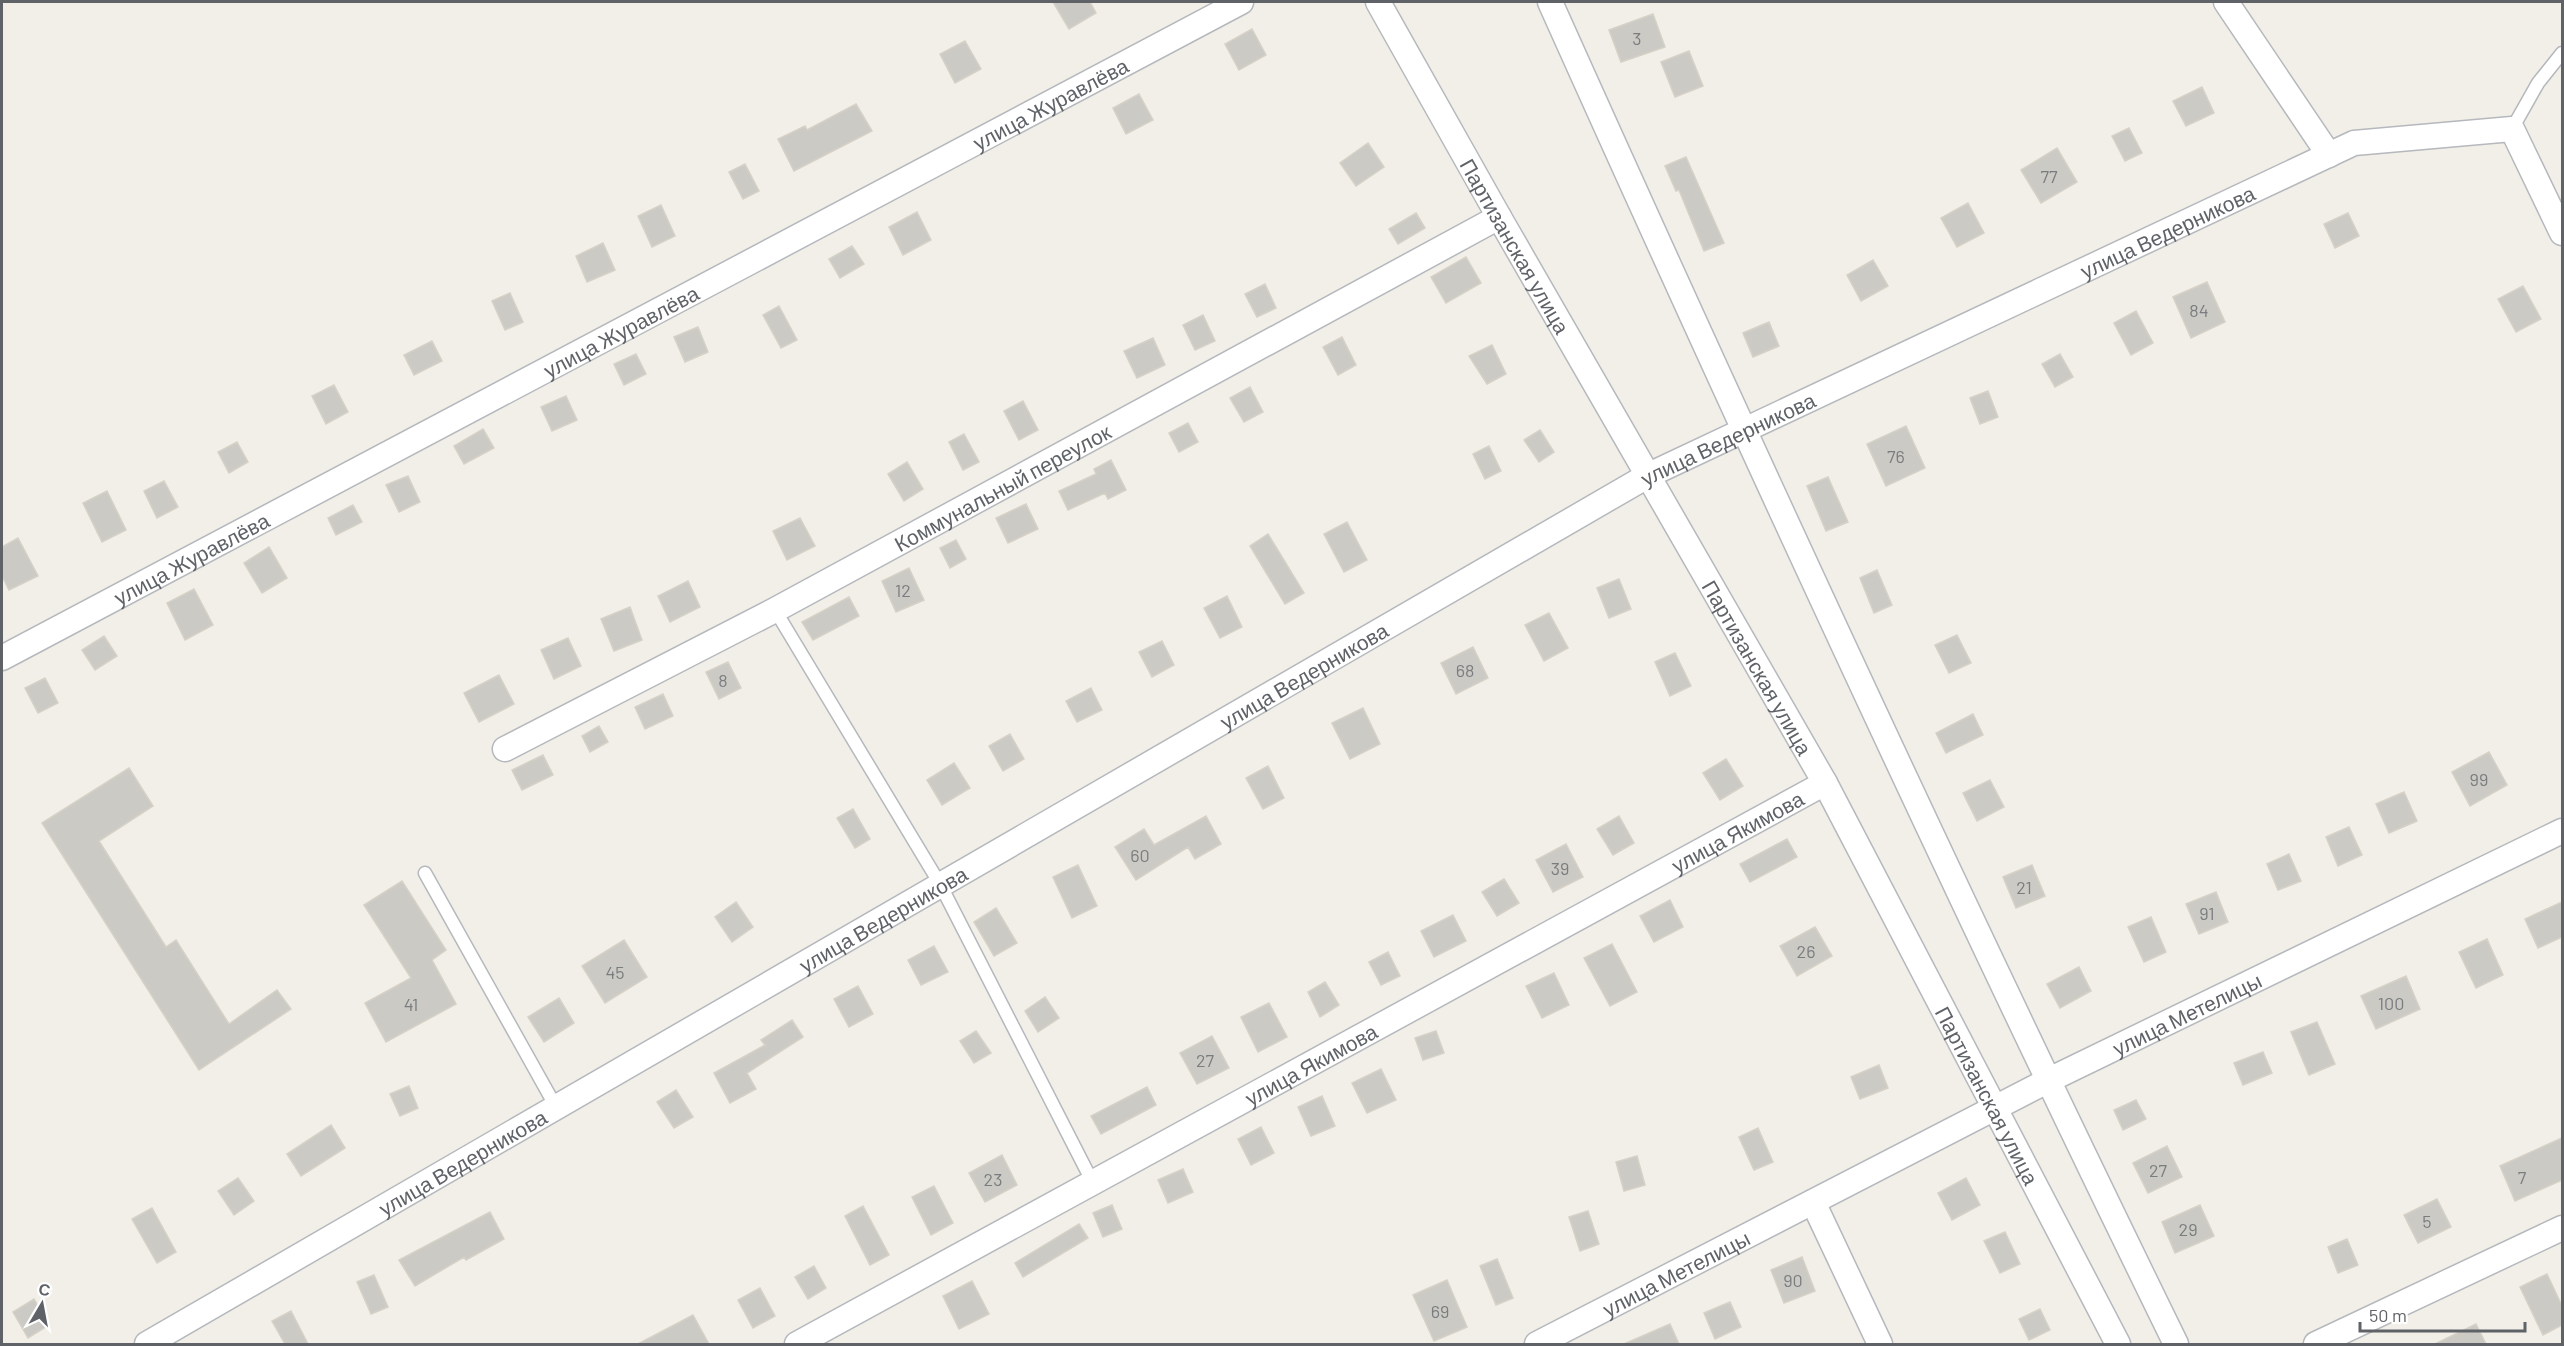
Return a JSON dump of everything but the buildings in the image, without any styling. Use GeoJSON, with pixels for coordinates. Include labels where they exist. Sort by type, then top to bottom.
{"type":"FeatureCollection","features":[{"type":"Feature","properties":{"kind":"street","name":"улица Журавлёва"},"geometry":{"type":"LineString","coordinates":[[2,658],[1241,2]]}},
{"type":"Feature","properties":{"kind":"street","name":"Партизанская улица"},"geometry":{"type":"LineString","coordinates":[[1378,2],[1499,218],[1825,783],[1997,1107],[2118,1344]]}},
{"type":"Feature","properties":{"kind":"street"},"geometry":{"type":"LineString","coordinates":[[1550,2],[1743,431],[2047,1081],[2176,1344]]}},
{"type":"Feature","properties":{"kind":"street"},"geometry":{"type":"LineString","coordinates":[[2226,2],[2329,155]]}},
{"type":"Feature","properties":{"kind":"street"},"geometry":{"type":"LineString","coordinates":[[2512,129],[2562,232]]}},
{"type":"Feature","properties":{"kind":"street","name":"улица Ведерникова"},"geometry":{"type":"LineString","coordinates":[[147,1344],[1649,475],[2354,144],[2512,129]]}},
{"type":"Feature","properties":{"kind":"street","name":"Коммунальный переулок"},"geometry":{"type":"LineString","coordinates":[[504,749],[775,610],[1499,218]]}},
{"type":"Feature","properties":{"kind":"street","name":"улица Якимова"},"geometry":{"type":"LineString","coordinates":[[797,1344],[1825,783]]}},
{"type":"Feature","properties":{"kind":"street","name":"улица Метелицы"},"geometry":{"type":"LineString","coordinates":[[1537,1344],[2047,1081],[2562,831]]}},
{"type":"Feature","properties":{"kind":"street"},"geometry":{"type":"LineString","coordinates":[[1813,1202],[1880,1344]]}},
{"type":"Feature","properties":{"kind":"street"},"geometry":{"type":"LineString","coordinates":[[2316,1344],[2562,1228]]}},
{"type":"Feature","properties":{"kind":"lane"},"geometry":{"type":"LineString","coordinates":[[2512,129],[2538,83],[2562,53]]}},
{"type":"Feature","properties":{"kind":"lane"},"geometry":{"type":"LineString","coordinates":[[775,610],[940,884],[1093,1183]]}},
{"type":"Feature","properties":{"kind":"lane"},"geometry":{"type":"LineString","coordinates":[[424,873],[556,1107]]}}]}
